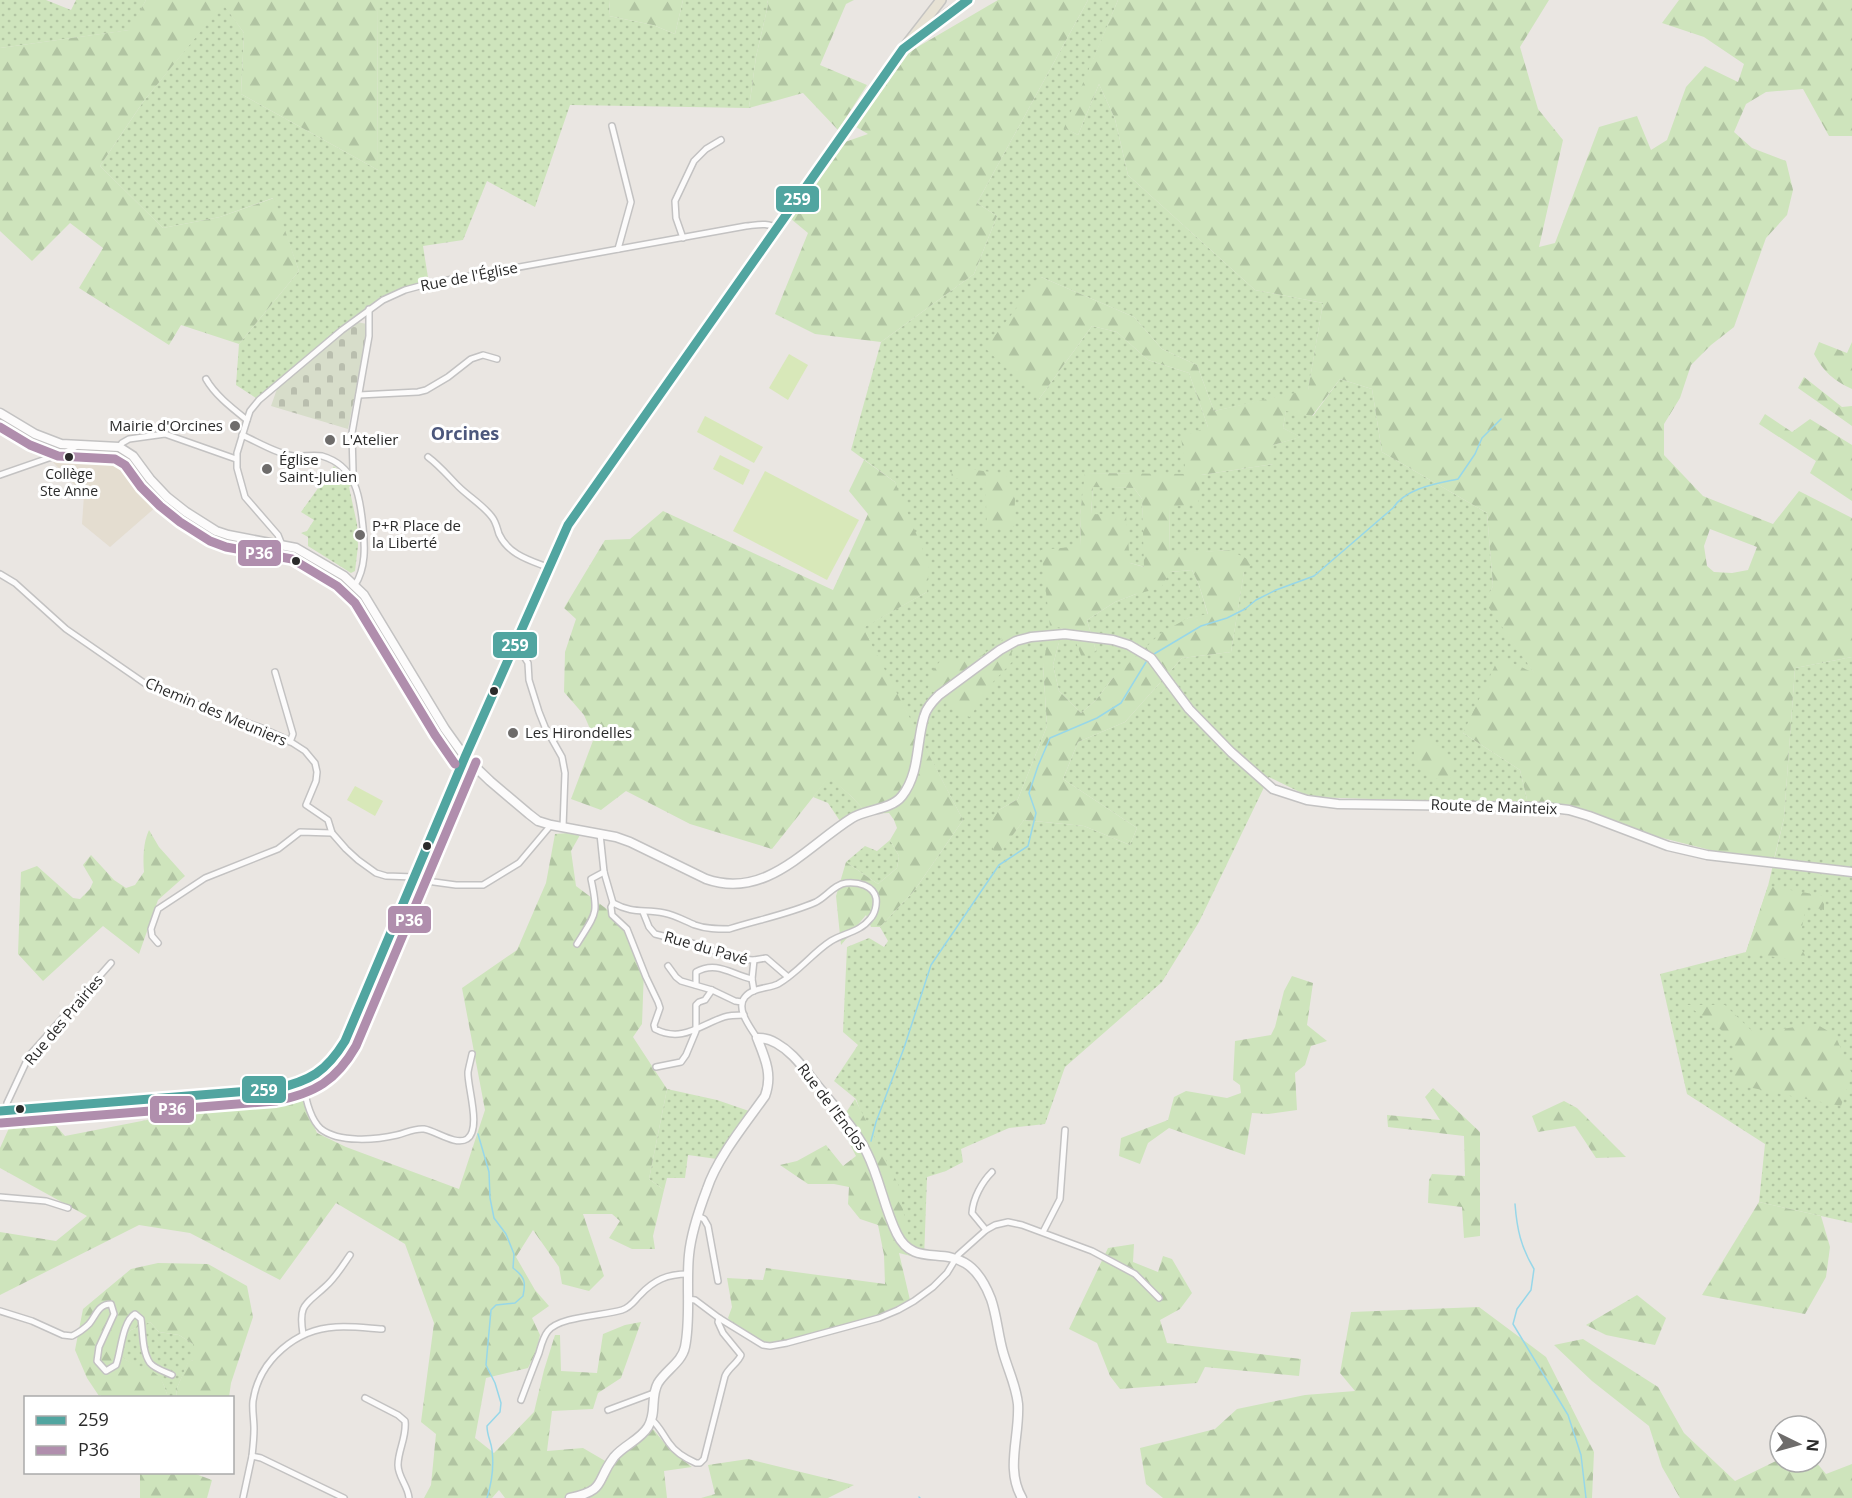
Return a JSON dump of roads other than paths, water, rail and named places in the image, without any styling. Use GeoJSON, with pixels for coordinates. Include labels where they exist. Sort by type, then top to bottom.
{"type":"FeatureCollection","features":[{"type":"Feature","properties":{"kind":"main road"},"geometry":{"type":"LineString","coordinates":[[3,1110],[275,1089],[303,1083],[322,1072],[338,1055],[514,642],[567,525],[903,49],[941,0]]}},
{"type":"Feature","properties":{"kind":"main road"},"geometry":{"type":"LineString","coordinates":[[903,49],[950,12],[969,0],[978,0]]}},
{"type":"Feature","properties":{"kind":"main road"},"geometry":{"type":"LineString","coordinates":[[0,413],[35,434],[61,444],[119,447],[133,456],[150,480],[162,492],[203,524],[222,534],[289,546],[304,551],[355,585],[364,595],[445,729],[465,757],[538,821],[600,834]]}},
{"type":"Feature","properties":{"kind":"main road","name":"Route de Mainteix"},"geometry":{"type":"LineString","coordinates":[[600,834],[630,842],[718,883],[732,885],[766,877],[804,854],[853,817],[889,805],[901,797],[917,762],[924,716],[930,703],[939,694],[1016,641],[1031,637],[1065,634],[1113,640],[1142,651],[1151,658],[1189,709],[1231,752],[1273,789],[1307,800],[1338,804],[1544,807],[1569,810],[1668,846],[1697,853],[1852,872]]}},
{"type":"Feature","properties":{"kind":"main road"},"geometry":{"type":"LineString","coordinates":[[570,1498],[587,1494],[600,1485],[614,1458],[643,1434],[652,1420],[658,1383],[684,1351],[690,1249],[698,1216],[718,1165],[765,1096],[768,1088],[768,1068],[757,1038]]}},
{"type":"Feature","properties":{"kind":"main road","name":"Rue de l'Enclos"},"geometry":{"type":"LineString","coordinates":[[757,1038],[774,1042],[793,1056],[855,1133],[875,1170],[898,1237],[906,1246],[914,1252],[925,1255],[956,1259]]}},
{"type":"Feature","properties":{"kind":"main road"},"geometry":{"type":"LineString","coordinates":[[956,1259],[973,1269],[986,1288],[996,1316],[1003,1353],[1014,1381],[1018,1405],[1013,1470],[1017,1490],[1022,1498]]}},
{"type":"Feature","properties":{"kind":"street"},"geometry":{"type":"LineString","coordinates":[[612,126],[631,202],[618,249]]}},
{"type":"Feature","properties":{"kind":"street"},"geometry":{"type":"LineString","coordinates":[[683,238],[676,218],[675,201],[694,161],[706,149],[721,140]]}},
{"type":"Feature","properties":{"kind":"street","name":"Rue de l'Église"},"geometry":{"type":"LineString","coordinates":[[236,459],[250,411],[259,400],[383,300],[425,285],[618,249],[746,226],[763,224],[773,225],[778,229]]}},
{"type":"Feature","properties":{"kind":"street"},"geometry":{"type":"LineString","coordinates":[[351,476],[353,471],[352,433],[369,336],[369,309]]}},
{"type":"Feature","properties":{"kind":"street"},"geometry":{"type":"LineString","coordinates":[[359,395],[426,390],[448,377],[471,358],[483,355],[497,359]]}},
{"type":"Feature","properties":{"kind":"street"},"geometry":{"type":"LineString","coordinates":[[206,379],[229,405],[247,420]]}},
{"type":"Feature","properties":{"kind":"street"},"geometry":{"type":"LineString","coordinates":[[119,447],[129,439],[165,434],[236,459],[245,497],[278,535],[282,545]]}},
{"type":"Feature","properties":{"kind":"street"},"geometry":{"type":"LineString","coordinates":[[242,435],[284,454],[321,456],[334,461],[351,476],[356,484],[365,540],[361,576],[355,585]]}},
{"type":"Feature","properties":{"kind":"street"},"geometry":{"type":"LineString","coordinates":[[0,475],[66,452],[79,445]]}},
{"type":"Feature","properties":{"kind":"street"},"geometry":{"type":"LineString","coordinates":[[428,457],[490,515],[510,549],[525,559],[547,567]]}},
{"type":"Feature","properties":{"kind":"street","name":"Chemin des Meuniers"},"geometry":{"type":"LineString","coordinates":[[0,574],[15,583],[66,629],[150,687],[259,728],[291,742],[305,752],[315,763],[317,772],[316,781],[306,805],[328,820],[332,833],[358,860],[376,873],[456,885],[483,885],[519,863],[550,825]]}},
{"type":"Feature","properties":{"kind":"street"},"geometry":{"type":"LineString","coordinates":[[514,642],[528,663],[529,680],[539,712],[562,757],[565,773],[563,827]]}},
{"type":"Feature","properties":{"kind":"street"},"geometry":{"type":"LineString","coordinates":[[275,672],[293,734],[291,742]]}},
{"type":"Feature","properties":{"kind":"street"},"geometry":{"type":"LineString","coordinates":[[158,943],[152,936],[151,929],[158,909],[205,878],[278,849],[300,832],[332,833]]}},
{"type":"Feature","properties":{"kind":"street"},"geometry":{"type":"LineString","coordinates":[[600,834],[612,915],[627,929],[658,1002],[660,1008],[654,1025],[656,1029],[672,1035],[696,1031],[700,1027],[727,1016],[744,1015]]}},
{"type":"Feature","properties":{"kind":"street"},"geometry":{"type":"LineString","coordinates":[[577,944],[595,914],[597,904],[591,879],[604,872]]}},
{"type":"Feature","properties":{"kind":"street"},"geometry":{"type":"LineString","coordinates":[[612,903],[634,911],[662,912],[678,916],[696,925],[729,929],[817,902],[843,883],[858,883],[869,887],[876,895],[876,906],[872,918],[862,927],[833,940],[777,984],[754,990],[745,997],[742,1002],[744,1015],[757,1038]]}},
{"type":"Feature","properties":{"kind":"street","name":"Rue du Pavé"},"geometry":{"type":"LineString","coordinates":[[643,912],[649,927],[655,934],[695,944],[738,959],[754,960],[752,979],[754,990]]}},
{"type":"Feature","properties":{"kind":"street"},"geometry":{"type":"LineString","coordinates":[[754,960],[766,958],[788,977]]}},
{"type":"Feature","properties":{"kind":"street","name":"Rue des Prairies"},"geometry":{"type":"LineString","coordinates":[[3,1110],[29,1056],[111,963]]}},
{"type":"Feature","properties":{"kind":"street"},"geometry":{"type":"LineString","coordinates":[[668,966],[676,978],[681,981],[742,1002]]}},
{"type":"Feature","properties":{"kind":"street"},"geometry":{"type":"LineString","coordinates":[[696,985],[696,972],[706,967],[725,969],[734,975],[752,979]]}},
{"type":"Feature","properties":{"kind":"street"},"geometry":{"type":"LineString","coordinates":[[656,1067],[681,1062],[687,1055],[696,1031],[696,1005],[705,1000],[712,990]]}},
{"type":"Feature","properties":{"kind":"street"},"geometry":{"type":"LineString","coordinates":[[303,1083],[311,1113],[320,1127],[330,1134],[344,1138],[366,1139],[423,1129],[460,1141],[467,1139],[473,1126],[468,1073],[472,1054]]}},
{"type":"Feature","properties":{"kind":"street"},"geometry":{"type":"LineString","coordinates":[[1043,1232],[1060,1199],[1065,1130]]}},
{"type":"Feature","properties":{"kind":"street"},"geometry":{"type":"LineString","coordinates":[[986,1230],[972,1213],[984,1180],[992,1172]]}},
{"type":"Feature","properties":{"kind":"street"},"geometry":{"type":"LineString","coordinates":[[0,1197],[46,1201],[68,1208]]}},
{"type":"Feature","properties":{"kind":"street"},"geometry":{"type":"LineString","coordinates":[[698,1216],[708,1226],[718,1281]]}},
{"type":"Feature","properties":{"kind":"street"},"geometry":{"type":"LineString","coordinates":[[687,1299],[695,1300],[763,1345],[787,1343],[879,1318],[914,1301],[933,1287],[947,1273],[958,1255],[986,1230],[1008,1222],[1043,1232],[1092,1251],[1136,1274],[1159,1298]]}},
{"type":"Feature","properties":{"kind":"street"},"geometry":{"type":"LineString","coordinates":[[303,1334],[301,1313],[306,1304],[333,1279],[350,1255]]}},
{"type":"Feature","properties":{"kind":"street"},"geometry":{"type":"LineString","coordinates":[[520,1400],[544,1338],[553,1328],[577,1318],[626,1309],[659,1278],[688,1274]]}},
{"type":"Feature","properties":{"kind":"street"},"geometry":{"type":"LineString","coordinates":[[0,1311],[32,1321],[63,1335],[72,1336],[88,1324],[105,1304],[111,1304],[114,1314],[99,1347],[97,1361],[102,1367],[106,1371],[116,1365],[123,1335],[131,1317],[135,1314],[141,1319],[149,1362],[172,1375]]}},
{"type":"Feature","properties":{"kind":"street"},"geometry":{"type":"LineString","coordinates":[[652,1420],[659,1426],[674,1449],[690,1460],[700,1463],[704,1459],[722,1385],[728,1369],[741,1355],[723,1333],[718,1322],[719,1318]]}},
{"type":"Feature","properties":{"kind":"street"},"geometry":{"type":"LineString","coordinates":[[243,1498],[252,1456],[254,1430],[252,1410],[257,1384],[275,1356],[303,1334],[334,1327],[382,1329]]}},
{"type":"Feature","properties":{"kind":"street"},"geometry":{"type":"LineString","coordinates":[[608,1410],[655,1394]]}},
{"type":"Feature","properties":{"kind":"street"},"geometry":{"type":"LineString","coordinates":[[365,1398],[405,1421],[406,1432],[398,1461],[399,1471],[409,1498]]}},
{"type":"Feature","properties":{"kind":"street"},"geometry":{"type":"LineString","coordinates":[[252,1456],[261,1458],[344,1498]]}},
{"type":"Feature","properties":{"kind":"waterway"},"geometry":{"type":"LineString","coordinates":[[1154,654],[1201,626],[1227,618],[1276,590],[1314,576],[1405,496],[1422,488],[1458,479],[1475,454],[1482,438],[1501,419]]}},
{"type":"Feature","properties":{"kind":"waterway"},"geometry":{"type":"LineString","coordinates":[[871,1141],[931,965],[999,865],[1028,846],[1036,813],[1029,793],[1050,738],[1097,718],[1121,703],[1146,662]]}},
{"type":"Feature","properties":{"kind":"waterway"},"geometry":{"type":"LineString","coordinates":[[478,1134],[489,1172],[490,1198],[494,1218],[506,1234],[514,1254],[513,1268],[520,1274],[524,1283],[523,1296],[515,1303],[496,1305],[491,1310],[486,1365],[501,1403],[500,1412],[487,1426],[493,1462],[487,1498]]}},
{"type":"Feature","properties":{"kind":"waterway"},"geometry":{"type":"LineString","coordinates":[[1515,1204],[1520,1238],[1534,1269],[1531,1290],[1517,1309],[1513,1324],[1568,1415],[1581,1455],[1586,1498]]}},
{"type":"Feature","properties":{"kind":"place","name":"Mairie d'Orcines"},"geometry":{"type":"Point","coordinates":[235,426]}},
{"type":"Feature","properties":{"kind":"place","name":"L'Atelier"},"geometry":{"type":"Point","coordinates":[330,440]}},
{"type":"Feature","properties":{"kind":"place","name":"Collège Ste Anne"},"geometry":{"type":"Point","coordinates":[69,457]}},
{"type":"Feature","properties":{"kind":"place","name":"Église Saint-Julien"},"geometry":{"type":"Point","coordinates":[267,469]}},
{"type":"Feature","properties":{"kind":"place","name":"P+R Place de la Liberté"},"geometry":{"type":"Point","coordinates":[360,535]}},
{"type":"Feature","properties":{"kind":"place","name":"Les Hirondelles"},"geometry":{"type":"Point","coordinates":[513,733]}},
{"type":"Feature","properties":{"kind":"district","name":"Orcines"},"geometry":{"type":"Point","coordinates":[465,434]}}]}
